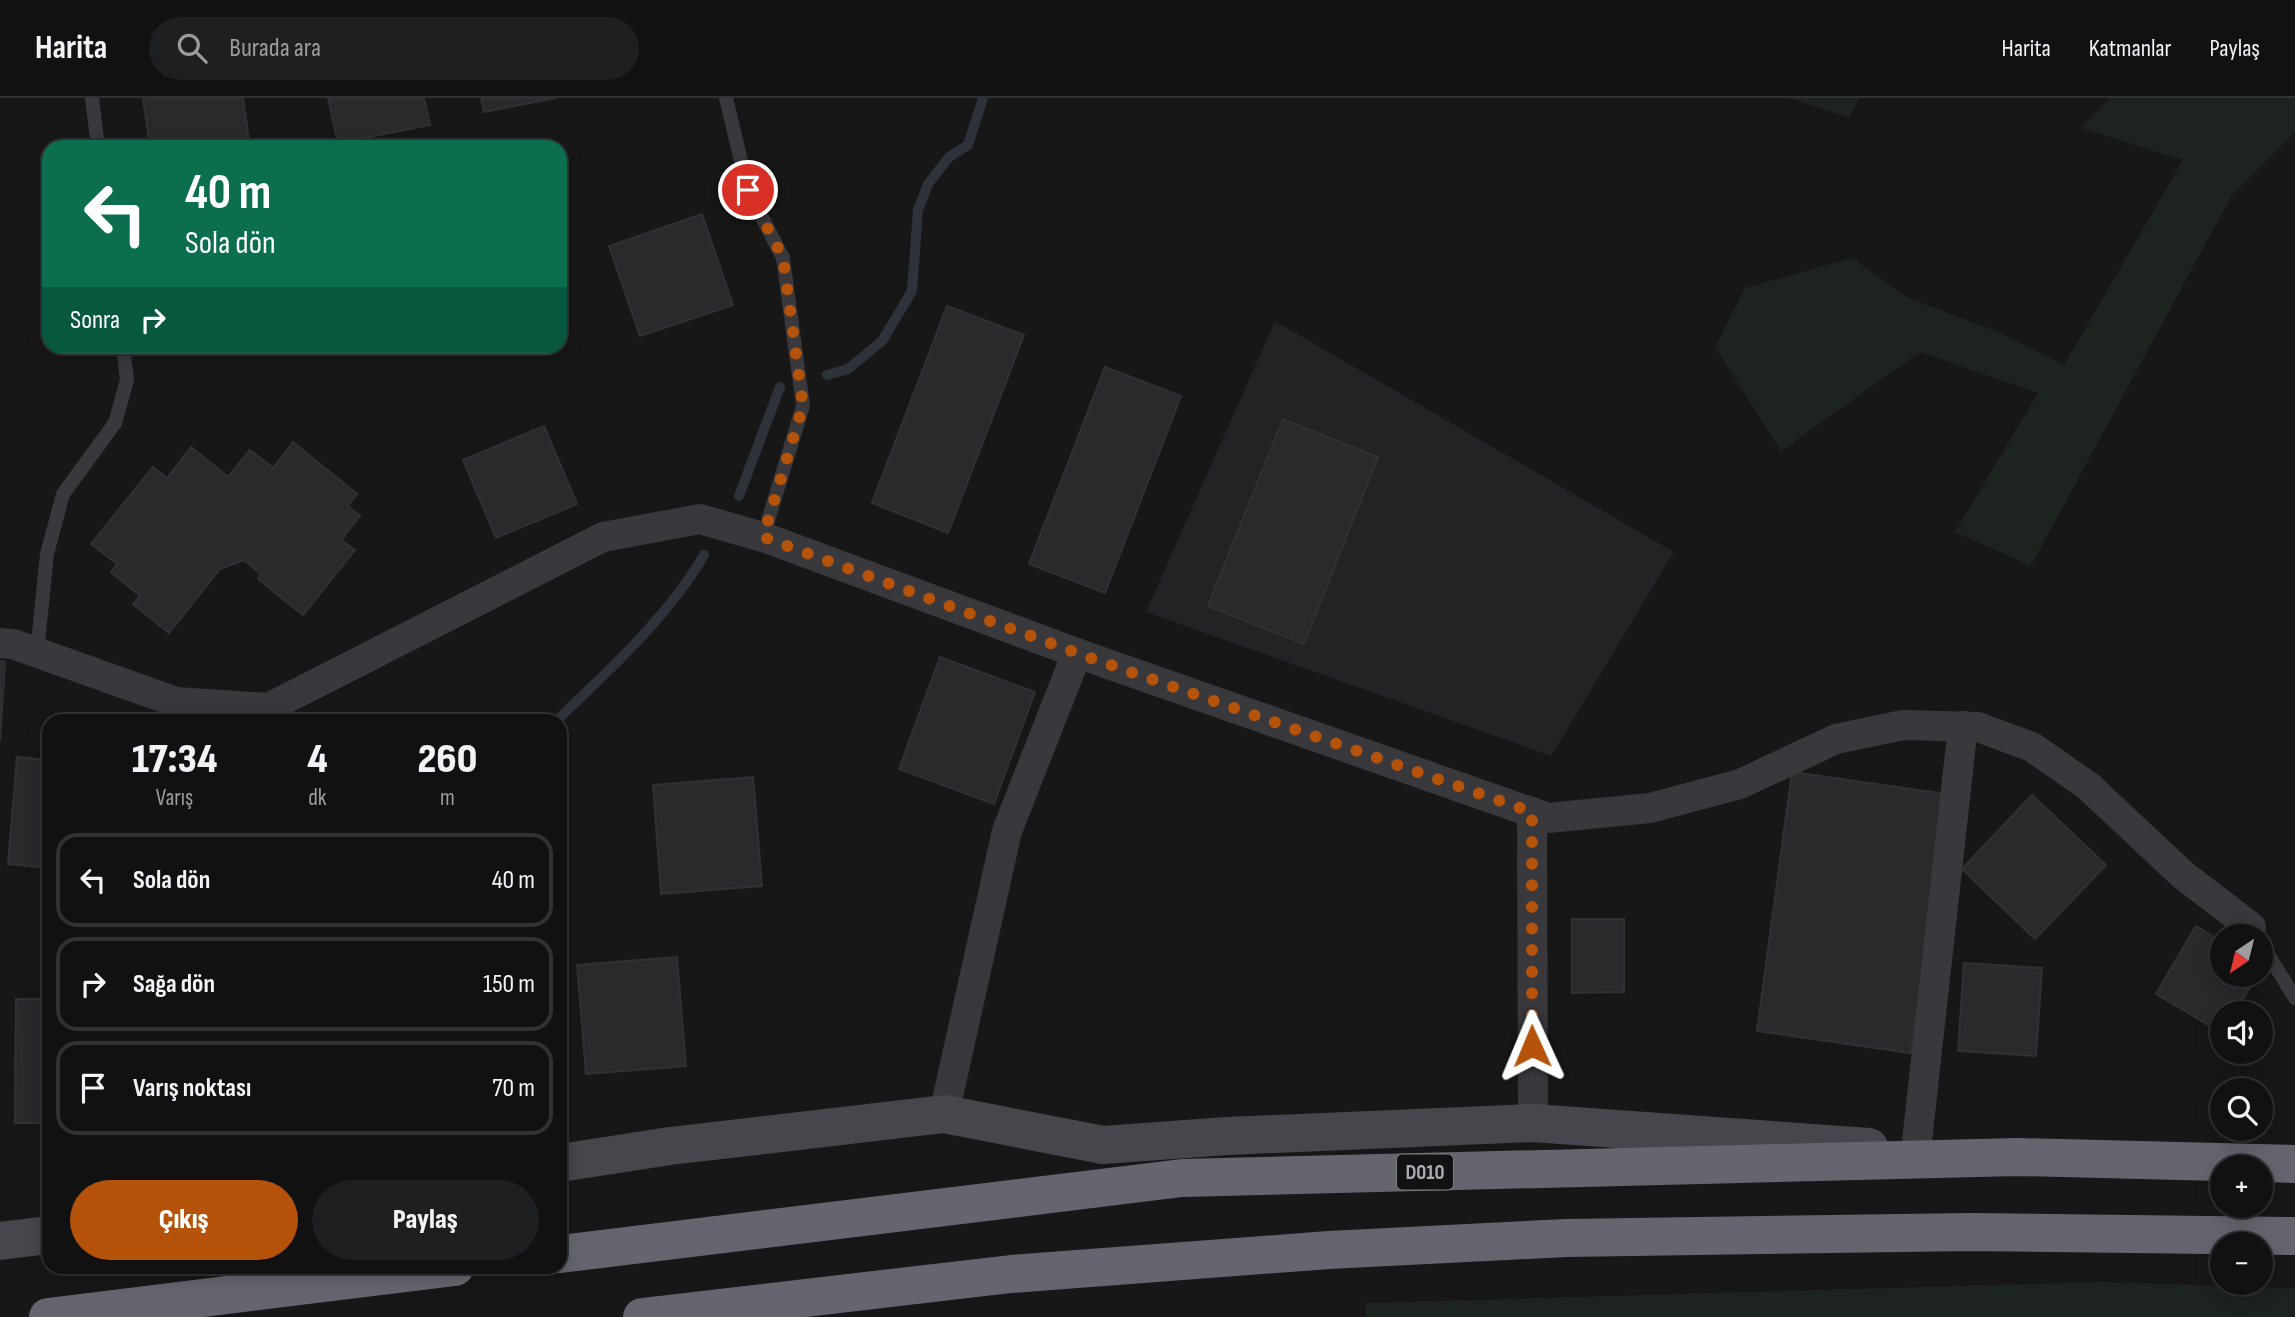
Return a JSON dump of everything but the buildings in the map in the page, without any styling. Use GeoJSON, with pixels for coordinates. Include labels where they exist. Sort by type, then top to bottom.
{"type":"FeatureCollection","features":[{"type":"Feature","properties":{"kind":"highway","name":"D010"},"geometry":{"type":"LineString","coordinates":[[567,1253],[1182,1178],[2018,1157],[2295,1164]]}},
{"type":"Feature","properties":{"kind":"highway"},"geometry":{"type":"LineString","coordinates":[[642,1317],[1012,1274],[1329,1250],[1566,1238],[1971,1232],[2295,1236]]}},
{"type":"Feature","properties":{"kind":"highway"},"geometry":{"type":"LineString","coordinates":[[48,1317],[398,1274]]}},
{"type":"Feature","properties":{"kind":"street"},"geometry":{"type":"LineString","coordinates":[[0,643],[13,644],[176,702],[268,708],[603,537],[700,519],[763,537],[1077,653],[1548,818],[1650,808],[1740,784],[1836,739],[1903,725],[1978,727],[2032,747],[2088,786],[2183,875],[2242,924]]}},
{"type":"Feature","properties":{"kind":"street"},"geometry":{"type":"LineString","coordinates":[[944,1114],[1007,831],[1077,653]]}},
{"type":"Feature","properties":{"kind":"street"},"geometry":{"type":"LineString","coordinates":[[1916,1150],[1963,726]]}},
{"type":"Feature","properties":{"kind":"street"},"geometry":{"type":"LineString","coordinates":[[1532,812],[1533,1123]]}},
{"type":"Feature","properties":{"kind":"street"},"geometry":{"type":"LineString","coordinates":[[567,1162],[670,1146],[944,1114],[1103,1145],[1227,1136],[1533,1123],[2018,1157]]}},
{"type":"Feature","properties":{"kind":"street"},"geometry":{"type":"LineString","coordinates":[[0,1241],[42,1236]]}},
{"type":"Feature","properties":{"kind":"lane"},"geometry":{"type":"LineString","coordinates":[[92,98],[97,140]]}},
{"type":"Feature","properties":{"kind":"lane"},"geometry":{"type":"LineString","coordinates":[[726,98],[748,190],[783,258],[803,406],[763,537]]}},
{"type":"Feature","properties":{"kind":"lane"},"geometry":{"type":"LineString","coordinates":[[37,653],[47,554],[63,494],[116,424],[127,380],[124,354]]}},
{"type":"Feature","properties":{"kind":"lane"},"geometry":{"type":"LineString","coordinates":[[2273,963],[2295,998]]}},
{"type":"Feature","properties":{"kind":"shaded area"},"geometry":{"type":"Polygon","coordinates":[[[1789,98],[1859,98],[1849,118],[1789,98]]]}},
{"type":"Feature","properties":{"kind":"shaded area"},"geometry":{"type":"Polygon","coordinates":[[[2111,98],[2295,98],[2295,132],[2232,195],[2031,566],[1955,532],[2038,393],[1920,352],[1781,451],[1715,347],[1745,288],[1852,258],[1909,298],[1996,331],[2064,365],[2183,160],[2081,128],[2111,98]]]}},
{"type":"Feature","properties":{"kind":"shaded area"},"geometry":{"type":"Polygon","coordinates":[[[1275,321],[1674,552],[1551,756],[1146,612],[1275,321]]]}},
{"type":"Feature","properties":{"kind":"shaded area"},"geometry":{"type":"Polygon","coordinates":[[[2098,1282],[2210,1285],[2210,1295],[2273,1295],[2273,1287],[2295,1288],[2295,1317],[1366,1317],[1366,1303],[2098,1282]]]}},
{"type":"Feature","properties":{"kind":"waterway"},"geometry":{"type":"LineString","coordinates":[[827,375],[848,369],[882,341],[912,291],[918,210],[928,184],[949,157],[968,145],[983,98]]}},
{"type":"Feature","properties":{"kind":"waterway"},"geometry":{"type":"LineString","coordinates":[[739,496],[780,387]]}},
{"type":"Feature","properties":{"kind":"waterway"},"geometry":{"type":"LineString","coordinates":[[563,714],[655,622],[704,555]]}},
{"type":"Feature","properties":{"kind":"route"},"geometry":{"type":"LineString","coordinates":[[748,190],[783,258],[803,406],[763,537],[1085,656],[1532,812],[1532,1046]]}}]}
